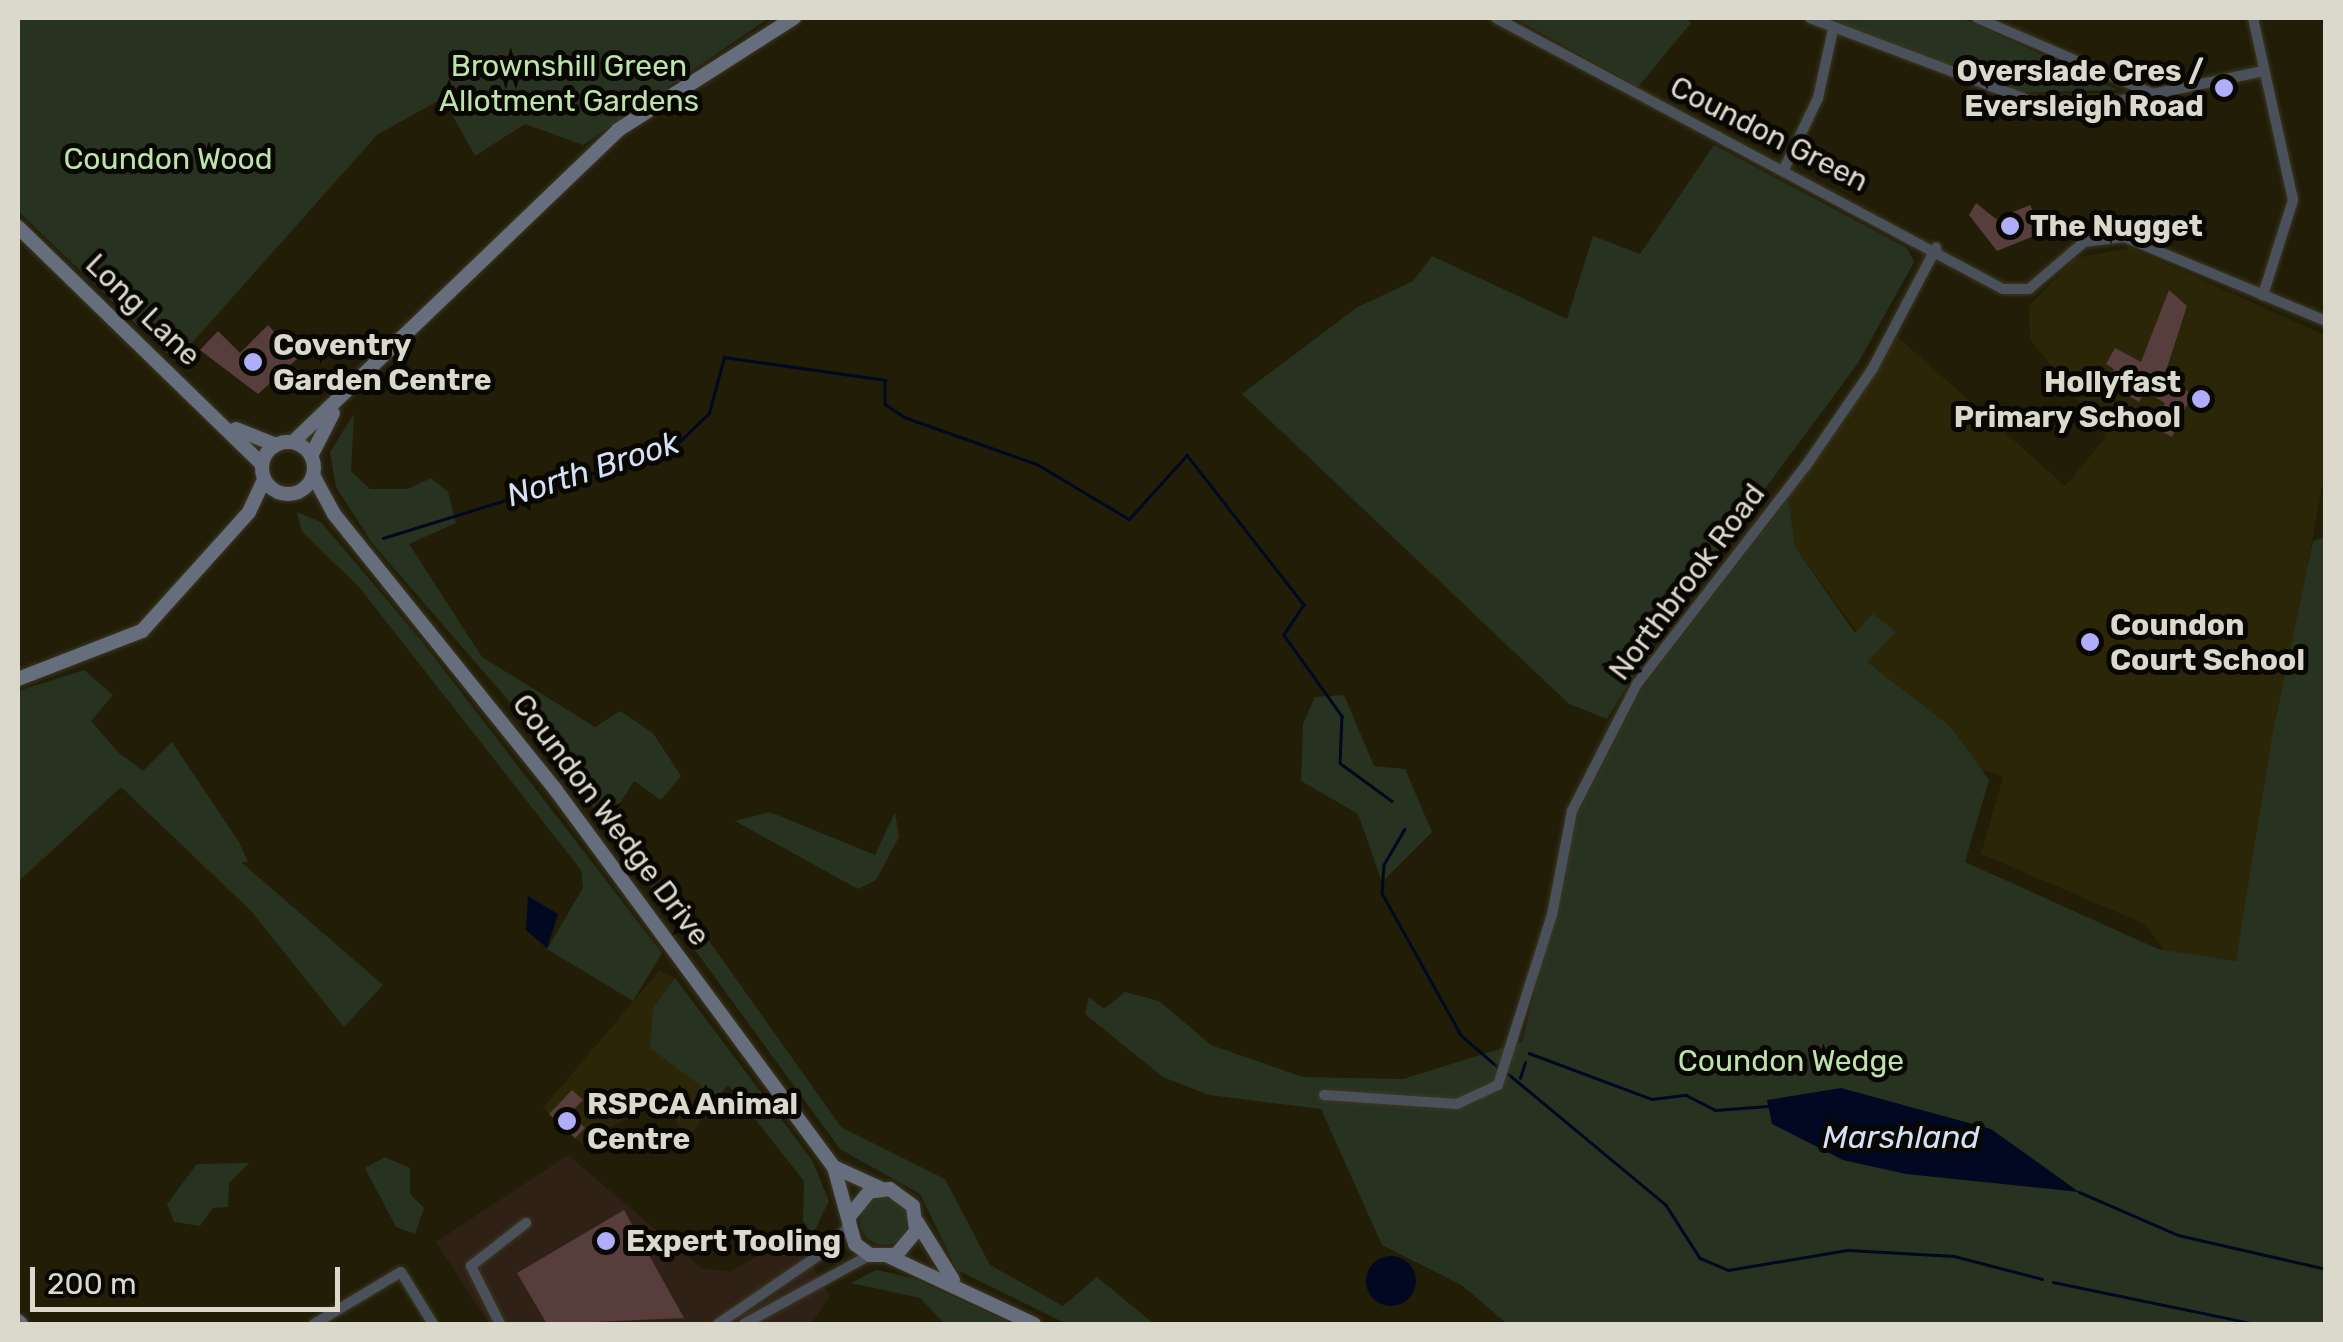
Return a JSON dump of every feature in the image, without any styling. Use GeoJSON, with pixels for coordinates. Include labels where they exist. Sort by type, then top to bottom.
{"type":"FeatureCollection","features":[{"type":"Feature","properties":{"kind":"main road"},"geometry":{"type":"LineString","coordinates":[[18,680],[142,631],[254,506],[264,480],[262,464],[276,445],[293,442],[340,400],[618,130],[794,18]]}},
{"type":"Feature","properties":{"kind":"main road","name":"Long Lane"},"geometry":{"type":"LineString","coordinates":[[18,227],[236,429],[262,464]]}},
{"type":"Feature","properties":{"kind":"main road"},"geometry":{"type":"LineString","coordinates":[[254,506],[286,494],[313,475],[311,456],[340,400]]}},
{"type":"Feature","properties":{"kind":"main road","name":"Long Lane"},"geometry":{"type":"LineString","coordinates":[[236,429],[276,445]]}},
{"type":"Feature","properties":{"kind":"main road"},"geometry":{"type":"LineString","coordinates":[[293,442],[311,456]]}},
{"type":"Feature","properties":{"kind":"main road","name":"Coundon Wedge Drive"},"geometry":{"type":"LineString","coordinates":[[313,475],[334,514],[578,818],[834,1167],[849,1220],[870,1255]]}},
{"type":"Feature","properties":{"kind":"main road"},"geometry":{"type":"LineString","coordinates":[[264,480],[286,494]]}},
{"type":"Feature","properties":{"kind":"main road","name":"Coundon Wedge Drive"},"geometry":{"type":"LineString","coordinates":[[286,494],[334,514]]}},
{"type":"Feature","properties":{"kind":"main road","name":"Coundon Wedge Drive"},"geometry":{"type":"LineString","coordinates":[[834,1167],[908,1198],[917,1222],[957,1285]]}},
{"type":"Feature","properties":{"kind":"main road"},"geometry":{"type":"LineString","coordinates":[[849,1220],[882,1189]]}},
{"type":"Feature","properties":{"kind":"main road"},"geometry":{"type":"LineString","coordinates":[[888,1256],[911,1242],[917,1222]]}},
{"type":"Feature","properties":{"kind":"main road"},"geometry":{"type":"LineString","coordinates":[[870,1255],[888,1256],[957,1285],[1034,1324]]}},
{"type":"Feature","properties":{"kind":"street","name":"Coundon Green"},"geometry":{"type":"LineString","coordinates":[[1496,18],[2021,291],[2072,248],[2111,236],[2264,295]]}},
{"type":"Feature","properties":{"kind":"street"},"geometry":{"type":"LineString","coordinates":[[1810,18],[2018,100],[2090,104],[2264,71]]}},
{"type":"Feature","properties":{"kind":"street"},"geometry":{"type":"LineString","coordinates":[[1976,18],[2152,94]]}},
{"type":"Feature","properties":{"kind":"street"},"geometry":{"type":"LineString","coordinates":[[2253,18],[2294,206],[2264,295],[2326,321]]}},
{"type":"Feature","properties":{"kind":"street"},"geometry":{"type":"LineString","coordinates":[[1784,168],[1818,98],[1833,29]]}},
{"type":"Feature","properties":{"kind":"street","name":"Northbrook Road"},"geometry":{"type":"LineString","coordinates":[[1324,1095],[1457,1104],[1498,1086],[1552,915],[1572,811],[1637,684],[1805,467],[1873,368],[1936,248]]}},
{"type":"Feature","properties":{"kind":"street"},"geometry":{"type":"LineString","coordinates":[[718,1324],[834,1245],[849,1220]]}},
{"type":"Feature","properties":{"kind":"street"},"geometry":{"type":"LineString","coordinates":[[500,1324],[472,1266],[526,1223]]}},
{"type":"Feature","properties":{"kind":"street"},"geometry":{"type":"LineString","coordinates":[[744,1324],[870,1255]]}},
{"type":"Feature","properties":{"kind":"street"},"geometry":{"type":"LineString","coordinates":[[314,1324],[406,1268],[432,1324]]}},
{"type":"Feature","properties":{"kind":"shaded area","name":"Coundon Court School"},"geometry":{"type":"Polygon","coordinates":[[[2131,248],[2325,335],[2325,470],[2236,961],[2164,950],[2145,924],[1981,854],[2003,777],[1980,769],[1951,727],[1867,662],[1871,651],[1795,547],[1784,495],[1892,332],[2065,486],[2106,437],[2030,339],[2029,306],[2075,258],[2131,248]]]}},
{"type":"Feature","properties":{"kind":"shaded area"},"geometry":{"type":"Polygon","coordinates":[[[659,971],[675,978],[653,1008],[651,1048],[717,1098],[687,1140],[662,1098],[581,1144],[543,1108],[659,971]]]}},
{"type":"Feature","properties":{"kind":"shaded area"},"geometry":{"type":"Polygon","coordinates":[[[568,1155],[701,1268],[729,1272],[794,1235],[830,1296],[811,1324],[489,1324],[436,1242],[568,1155]]]}},
{"type":"Feature","properties":{"kind":"green space","name":"Coundon Wood"},"geometry":{"type":"Polygon","coordinates":[[[18,18],[769,18],[583,145],[525,124],[475,156],[443,98],[377,135],[183,353],[166,353],[18,211],[18,18]]]}},
{"type":"Feature","properties":{"kind":"green space"},"geometry":{"type":"Polygon","coordinates":[[[1514,18],[1687,18],[1691,23],[1638,87],[1514,18]]]}},
{"type":"Feature","properties":{"kind":"green space"},"geometry":{"type":"Polygon","coordinates":[[[1824,18],[1962,18],[2118,90],[2012,93],[1824,18]]]}},
{"type":"Feature","properties":{"kind":"green space"},"geometry":{"type":"Polygon","coordinates":[[[1714,145],[1907,248],[1914,262],[1858,363],[1663,627],[1607,719],[1569,704],[1242,394],[1356,308],[1413,281],[1432,256],[1567,319],[1593,236],[1640,254],[1714,145]]]}},
{"type":"Feature","properties":{"kind":"green space"},"geometry":{"type":"Polygon","coordinates":[[[354,414],[351,471],[370,489],[408,489],[431,478],[448,492],[456,523],[409,544],[482,657],[595,727],[620,711],[653,733],[681,776],[661,800],[634,781],[613,814],[670,894],[661,902],[553,752],[372,543],[336,487],[330,452],[354,414]]]}},
{"type":"Feature","properties":{"kind":"green space","name":"Coundon Wedge"},"geometry":{"type":"Polygon","coordinates":[[[1788,499],[1795,547],[1855,633],[1873,614],[1896,632],[1867,662],[1951,727],[1989,780],[1965,862],[2158,949],[2236,961],[2272,737],[2313,541],[2325,537],[2325,1324],[1507,1324],[1463,1286],[1382,1245],[1321,1109],[1209,1095],[1163,1077],[1085,1014],[1089,997],[1104,1009],[1125,992],[1159,1001],[1211,1045],[1303,1077],[1403,1079],[1522,1042],[1578,812],[1643,687],[1788,499]]]}},
{"type":"Feature","properties":{"kind":"green space"},"geometry":{"type":"Polygon","coordinates":[[[297,512],[321,522],[421,640],[662,953],[633,1001],[547,949],[583,888],[581,870],[359,587],[302,532],[297,512]]]}},
{"type":"Feature","properties":{"kind":"green space"},"geometry":{"type":"Polygon","coordinates":[[[84,670],[113,695],[91,721],[119,753],[143,771],[172,742],[239,842],[248,862],[241,862],[383,985],[344,1027],[252,912],[121,787],[18,882],[18,691],[84,670]]]}},
{"type":"Feature","properties":{"kind":"green space"},"geometry":{"type":"Polygon","coordinates":[[[1344,695],[1374,766],[1405,769],[1432,832],[1382,882],[1358,814],[1301,781],[1303,724],[1315,697],[1344,695]]]}},
{"type":"Feature","properties":{"kind":"green space"},"geometry":{"type":"Polygon","coordinates":[[[770,812],[875,855],[895,812],[899,837],[876,880],[858,889],[735,821],[770,812]]]}},
{"type":"Feature","properties":{"kind":"green space"},"geometry":{"type":"Polygon","coordinates":[[[683,904],[841,1127],[945,1179],[990,1265],[1063,1306],[1097,1277],[1154,1324],[1067,1324],[957,1270],[920,1194],[840,1149],[671,917],[683,904]]]}},
{"type":"Feature","properties":{"kind":"green space"},"geometry":{"type":"Polygon","coordinates":[[[675,978],[812,1160],[829,1201],[813,1234],[803,1221],[804,1181],[728,1085],[717,1098],[650,1048],[653,1008],[675,978]]]}},
{"type":"Feature","properties":{"kind":"green space"},"geometry":{"type":"Polygon","coordinates":[[[385,1157],[410,1168],[410,1194],[424,1208],[415,1234],[396,1227],[365,1168],[385,1157]]]}},
{"type":"Feature","properties":{"kind":"green space"},"geometry":{"type":"Polygon","coordinates":[[[249,1163],[229,1183],[228,1207],[213,1208],[200,1226],[174,1222],[167,1204],[197,1164],[249,1163]]]}},
{"type":"Feature","properties":{"kind":"green space"},"geometry":{"type":"Polygon","coordinates":[[[884,1197],[901,1204],[908,1221],[901,1238],[884,1245],[867,1238],[860,1221],[867,1204],[884,1197]]]}},
{"type":"Feature","properties":{"kind":"green space"},"geometry":{"type":"Polygon","coordinates":[[[876,1270],[913,1278],[1013,1324],[945,1324],[920,1298],[851,1283],[876,1270]]]}},
{"type":"Feature","properties":{"kind":"water"},"geometry":{"type":"Polygon","coordinates":[[[528,896],[558,914],[547,948],[526,930],[528,896]]]}},
{"type":"Feature","properties":{"kind":"water","name":"Marshland"},"geometry":{"type":"Polygon","coordinates":[[[1841,1088],[1991,1129],[2079,1192],[1906,1174],[1843,1160],[1772,1124],[1767,1100],[1841,1088]]]}},
{"type":"Feature","properties":{"kind":"water"},"geometry":{"type":"Polygon","coordinates":[[[1391,1256],[1409,1263],[1416,1281],[1409,1299],[1391,1306],[1373,1299],[1366,1281],[1373,1263],[1391,1256]]]}},
{"type":"Feature","properties":{"kind":"building","name":"The Nugget"},"geometry":{"type":"Polygon","coordinates":[[[1976,203],[1996,219],[2030,205],[2044,232],[1997,251],[1969,215],[1976,203]]]}},
{"type":"Feature","properties":{"kind":"building","name":"Hollyfast Primary School"},"geometry":{"type":"Polygon","coordinates":[[[2169,290],[2187,306],[2164,377],[2192,394],[2172,437],[2152,426],[2165,403],[2145,391],[2139,402],[2106,383],[2114,369],[2106,364],[2115,348],[2141,362],[2169,290]]]}},
{"type":"Feature","properties":{"kind":"building","name":"Coventry Garden Centre"},"geometry":{"type":"Polygon","coordinates":[[[268,325],[298,358],[258,394],[200,350],[218,331],[240,353],[268,325]]]}},
{"type":"Feature","properties":{"kind":"building","name":"RSPCA Animal Centre"},"geometry":{"type":"Polygon","coordinates":[[[572,1090],[583,1100],[570,1113],[585,1128],[575,1138],[549,1114],[572,1090]]]}},
{"type":"Feature","properties":{"kind":"building","name":"Expert Tooling"},"geometry":{"type":"Polygon","coordinates":[[[624,1210],[684,1318],[547,1324],[517,1273],[624,1210]]]}},
{"type":"Feature","properties":{"kind":"waterway","name":"North Brook"},"geometry":{"type":"LineString","coordinates":[[383,538],[673,448],[709,413],[724,357],[885,380],[885,404],[904,417],[1037,464],[1129,519],[1187,455],[1304,605],[1284,635],[1342,716],[1340,763],[1392,801]]}},
{"type":"Feature","properties":{"kind":"waterway","name":"North Brook"},"geometry":{"type":"LineString","coordinates":[[1405,829],[1384,865],[1382,893],[1461,1035],[1499,1068]]}},
{"type":"Feature","properties":{"kind":"waterway","name":"North Brook"},"geometry":{"type":"LineString","coordinates":[[1529,1053],[1652,1099],[1686,1095],[1715,1110],[1768,1106]]}},
{"type":"Feature","properties":{"kind":"waterway","name":"North Brook"},"geometry":{"type":"LineString","coordinates":[[1520,1078],[1525,1063]]}},
{"type":"Feature","properties":{"kind":"waterway","name":"North Brook"},"geometry":{"type":"LineString","coordinates":[[1506,1072],[1666,1205],[1700,1258],[1728,1270],[1848,1250],[1954,1256],[2042,1279]]}},
{"type":"Feature","properties":{"kind":"waterway","name":"North Brook"},"geometry":{"type":"LineString","coordinates":[[2079,1192],[2178,1235],[2326,1269]]}},
{"type":"Feature","properties":{"kind":"waterway","name":"North Brook"},"geometry":{"type":"LineString","coordinates":[[2053,1282],[2255,1324]]}},
{"type":"Feature","properties":{"kind":"place","name":"Overslade Cres / Eversleigh Road"},"geometry":{"type":"Point","coordinates":[2224,88]}},
{"type":"Feature","properties":{"kind":"place","name":"The Nugget"},"geometry":{"type":"Point","coordinates":[2010,226]}},
{"type":"Feature","properties":{"kind":"place","name":"Coventry Garden Centre"},"geometry":{"type":"Point","coordinates":[253,362]}},
{"type":"Feature","properties":{"kind":"place","name":"Hollyfast Primary School"},"geometry":{"type":"Point","coordinates":[2201,399]}},
{"type":"Feature","properties":{"kind":"place","name":"Coundon Court School"},"geometry":{"type":"Point","coordinates":[2090,642]}},
{"type":"Feature","properties":{"kind":"place","name":"RSPCA Animal Centre"},"geometry":{"type":"Point","coordinates":[567,1121]}},
{"type":"Feature","properties":{"kind":"place","name":"Expert Tooling"},"geometry":{"type":"Point","coordinates":[606,1241]}},
{"type":"Feature","properties":{"kind":"park label","name":"Brownshill Green Allotment Gardens"},"geometry":{"type":"Point","coordinates":[569,83]}}]}
